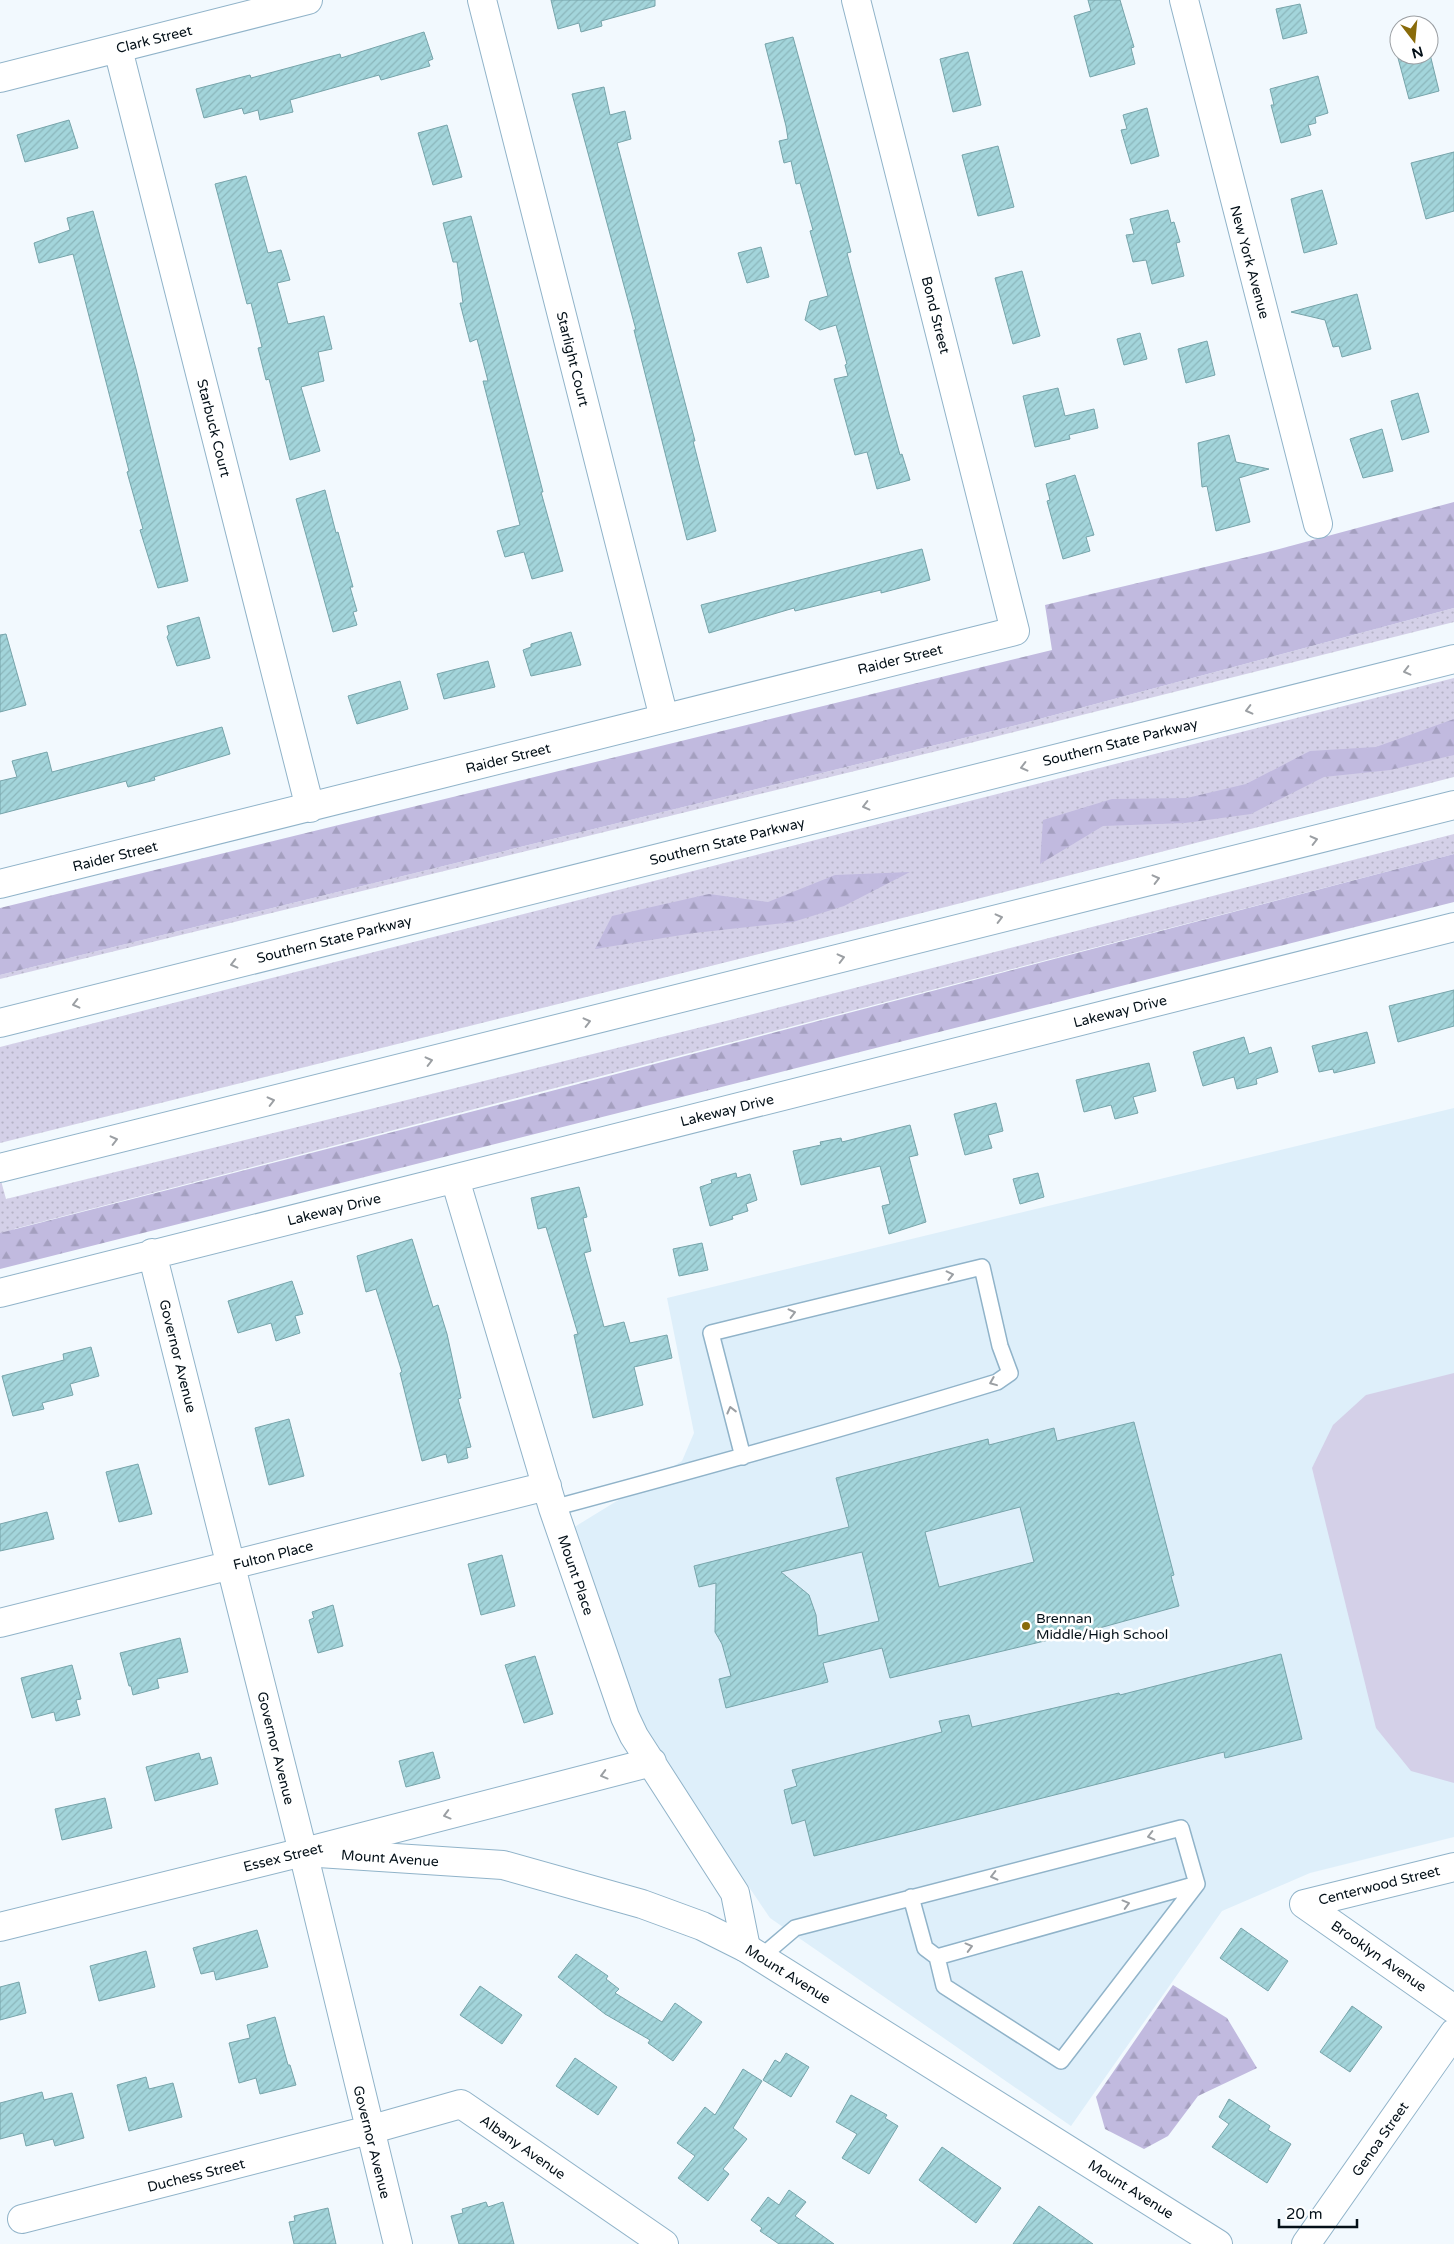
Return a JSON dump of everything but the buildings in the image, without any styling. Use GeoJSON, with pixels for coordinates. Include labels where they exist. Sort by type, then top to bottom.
{"type":"FeatureCollection","features":[{"type":"Feature","properties":{"kind":"main road","name":"Clark Street"},"geometry":{"type":"LineString","coordinates":[[0,78],[308,0]]}},
{"type":"Feature","properties":{"kind":"main road","name":"Starlight Court"},"geometry":{"type":"LineString","coordinates":[[482,0],[664,718]]}},
{"type":"Feature","properties":{"kind":"main road","name":"Bond Street"},"geometry":{"type":"LineString","coordinates":[[856,0],[1015,631]]}},
{"type":"Feature","properties":{"kind":"main road","name":"New York Avenue"},"geometry":{"type":"LineString","coordinates":[[1184,0],[1318,524]]}},
{"type":"Feature","properties":{"kind":"main road","name":"Starbuck Court"},"geometry":{"type":"LineString","coordinates":[[118,49],[310,808]]}},
{"type":"Feature","properties":{"kind":"main road","name":"Raider Street"},"geometry":{"type":"LineString","coordinates":[[0,884],[1015,631]]}},
{"type":"Feature","properties":{"kind":"main road","name":"Southern State Parkway"},"geometry":{"type":"LineString","coordinates":[[0,1023],[1454,659]]}},
{"type":"Feature","properties":{"kind":"main road"},"geometry":{"type":"LineString","coordinates":[[0,1168],[1454,805]]}},
{"type":"Feature","properties":{"kind":"main road","name":"Lakeway Drive"},"geometry":{"type":"LineString","coordinates":[[0,1294],[152,1253],[455,1179],[1454,927]]}},
{"type":"Feature","properties":{"kind":"main road"},"geometry":{"type":"LineString","coordinates":[[0,1018],[31,1015]]}},
{"type":"Feature","properties":{"kind":"main road"},"geometry":{"type":"LineString","coordinates":[[0,1180],[67,1152]]}},
{"type":"Feature","properties":{"kind":"main road","name":"Mount Place"},"geometry":{"type":"LineString","coordinates":[[455,1179],[550,1497],[626,1717],[734,1893],[754,1952]]}},
{"type":"Feature","properties":{"kind":"main road","name":"Governor Avenue"},"geometry":{"type":"LineString","coordinates":[[152,1253],[398,2244]]}},
{"type":"Feature","properties":{"kind":"main road","name":"Fulton Place"},"geometry":{"type":"LineString","coordinates":[[0,1623],[230,1566],[550,1497]]}},
{"type":"Feature","properties":{"kind":"main road","name":"Essex Street"},"geometry":{"type":"LineString","coordinates":[[0,1927],[652,1762]]}},
{"type":"Feature","properties":{"kind":"main road","name":"Mount Avenue"},"geometry":{"type":"LineString","coordinates":[[302,1852],[502,1865],[642,1904],[702,1926],[754,1952],[1218,2244]]}},
{"type":"Feature","properties":{"kind":"main road","name":"Centerwood Street"},"geometry":{"type":"LineString","coordinates":[[1304,1904],[1454,1867]]}},
{"type":"Feature","properties":{"kind":"main road","name":"Brooklyn Avenue"},"geometry":{"type":"LineString","coordinates":[[1304,1904],[1454,2009]]}},
{"type":"Feature","properties":{"kind":"main road","name":"Genoa Street"},"geometry":{"type":"LineString","coordinates":[[1306,2244],[1454,2033]]}},
{"type":"Feature","properties":{"kind":"main road","name":"Albany Avenue"},"geometry":{"type":"LineString","coordinates":[[369,2130],[461,2104],[664,2244]]}},
{"type":"Feature","properties":{"kind":"main road","name":"Duchess Street"},"geometry":{"type":"LineString","coordinates":[[22,2219],[369,2130]]}},
{"type":"Feature","properties":{"kind":"lane"},"geometry":{"type":"LineString","coordinates":[[550,1497],[743,1457],[997,1382],[1010,1373],[1000,1346],[982,1267],[711,1333],[743,1457]]}},
{"type":"Feature","properties":{"kind":"lane"},"geometry":{"type":"LineString","coordinates":[[754,1952],[795,1928],[1181,1828],[1197,1884]]}},
{"type":"Feature","properties":{"kind":"lane"},"geometry":{"type":"LineString","coordinates":[[911,1898],[925,1948],[937,1957],[944,1986],[1061,2061],[1197,1884]]}},
{"type":"Feature","properties":{"kind":"lane"},"geometry":{"type":"LineString","coordinates":[[937,1957],[1197,1884]]}},
{"type":"Feature","properties":{"kind":"shaded area"},"geometry":{"type":"Polygon","coordinates":[[[1454,608],[1454,622],[970,743],[0,979],[0,975],[1017,725],[1454,608]]]}},
{"type":"Feature","properties":{"kind":"shaded area"},"geometry":{"type":"Polygon","coordinates":[[[1454,678],[1454,777],[867,927],[0,1143],[0,1047],[1454,678]]]}},
{"type":"Feature","properties":{"kind":"shaded area"},"geometry":{"type":"Polygon","coordinates":[[[1454,834],[1454,854],[14,1229],[0,1261],[0,1177],[6,1199],[730,1020],[1454,834]]]}},
{"type":"Feature","properties":{"kind":"shaded area","name":"Brennan Middle/High School"},"geometry":{"type":"Polygon","coordinates":[[[1454,1108],[1454,1837],[1310,1873],[1222,1911],[1071,2126],[770,1918],[634,1717],[563,1534],[682,1461],[694,1433],[667,1298],[1454,1108]]]}},
{"type":"Feature","properties":{"kind":"shaded area"},"geometry":{"type":"Polygon","coordinates":[[[1454,1373],[1454,1783],[1411,1771],[1376,1728],[1312,1468],[1333,1425],[1366,1395],[1454,1373]]]}},
{"type":"Feature","properties":{"kind":"green space"},"geometry":{"type":"Polygon","coordinates":[[[1454,502],[1454,608],[1017,725],[0,975],[0,908],[1052,650],[1045,605],[1264,553],[1454,502]]]}},
{"type":"Feature","properties":{"kind":"green space"},"geometry":{"type":"Polygon","coordinates":[[[1454,719],[1454,755],[1390,770],[1324,777],[1251,814],[1185,823],[1103,826],[1040,864],[1043,820],[1112,799],[1187,798],[1246,784],[1310,751],[1376,747],[1454,719]]]}},
{"type":"Feature","properties":{"kind":"green space"},"geometry":{"type":"Polygon","coordinates":[[[1454,854],[1454,902],[0,1269],[0,1233],[517,1100],[1454,854]]]}},
{"type":"Feature","properties":{"kind":"green space"},"geometry":{"type":"Polygon","coordinates":[[[910,872],[844,906],[793,922],[694,933],[595,949],[612,916],[709,894],[768,902],[835,875],[910,872]]]}},
{"type":"Feature","properties":{"kind":"green space"},"geometry":{"type":"Polygon","coordinates":[[[1173,1985],[1227,2018],[1257,2068],[1198,2096],[1168,2136],[1144,2149],[1105,2129],[1096,2097],[1173,1985]]]}},
{"type":"Feature","properties":{"kind":"place","name":"Brennan Middle/High School"},"geometry":{"type":"Point","coordinates":[1026,1626]}}]}
